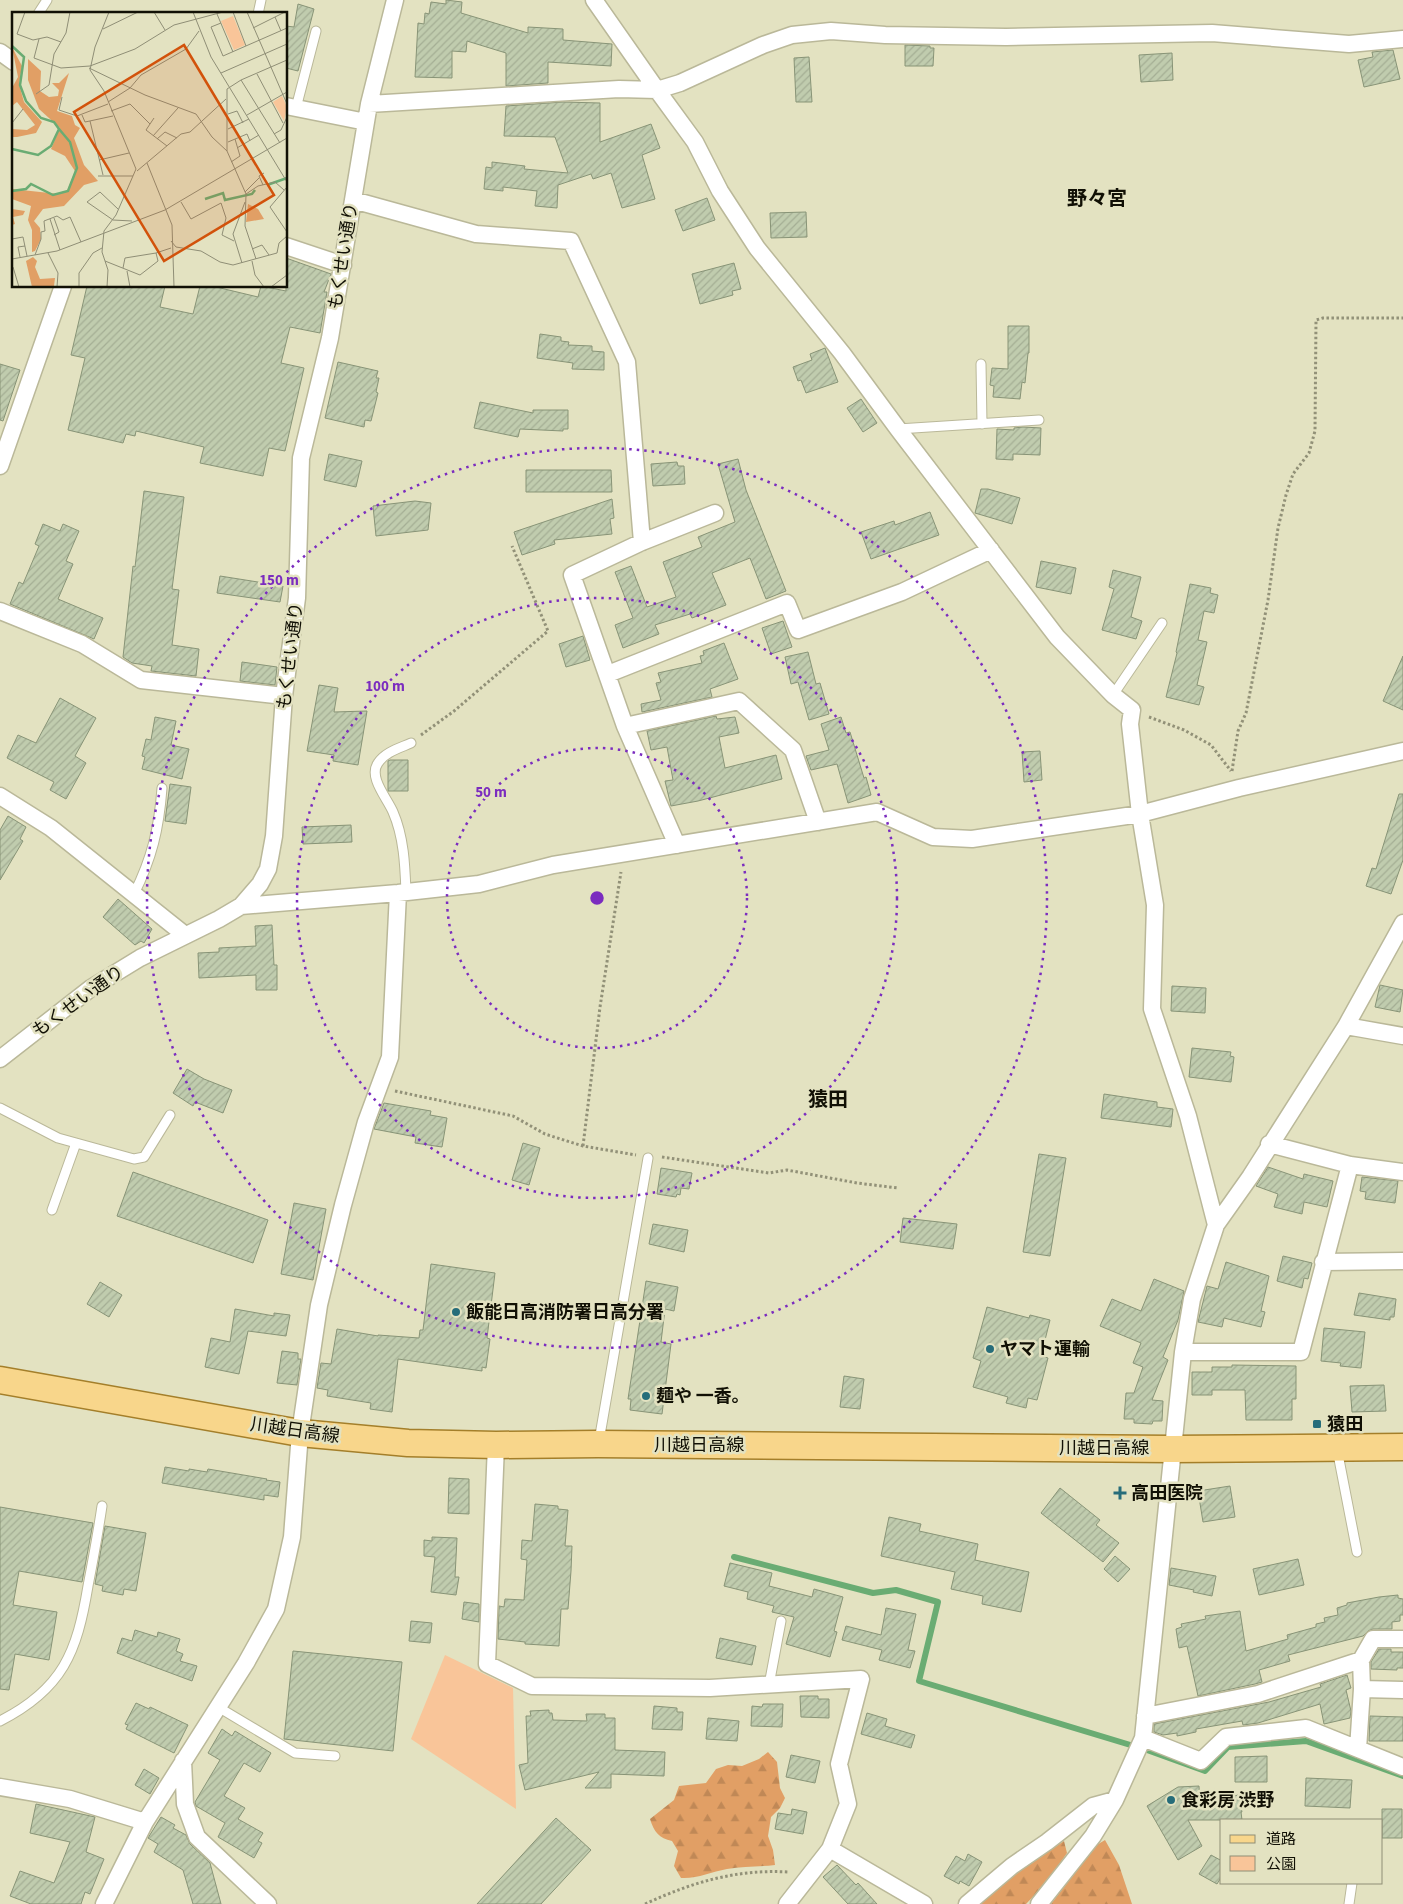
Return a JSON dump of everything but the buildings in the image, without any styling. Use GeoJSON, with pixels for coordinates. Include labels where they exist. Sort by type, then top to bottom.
{"type":"FeatureCollection","features":[{"type":"Feature","properties":{"kind":"main road","name":"川越日高線"},"geometry":{"type":"LineString","coordinates":[[0,1380],[300,1433],[408,1443],[1172,1449],[1403,1447]]}},
{"type":"Feature","properties":{"kind":"street","name":"もくせい通り"},"geometry":{"type":"LineString","coordinates":[[0,1059],[92,988],[140,958],[241,906],[260,884],[268,869],[274,836],[284,696],[297,598],[301,458],[330,338],[369,104],[395,0]]}},
{"type":"Feature","properties":{"kind":"street"},"geometry":{"type":"LineString","coordinates":[[594,0],[695,142],[720,191],[757,248],[842,353],[1057,636],[1113,695],[1132,710],[1130,724],[1140,814],[1155,905],[1152,1009],[1188,1116],[1216,1226]]}},
{"type":"Feature","properties":{"kind":"street"},"geometry":{"type":"LineString","coordinates":[[369,104],[619,89],[657,90],[680,83],[792,35],[831,31],[886,36],[1006,37],[1212,33],[1349,44],[1403,39]]}},
{"type":"Feature","properties":{"kind":"street"},"geometry":{"type":"LineString","coordinates":[[291,107],[366,122]]}},
{"type":"Feature","properties":{"kind":"street"},"geometry":{"type":"LineString","coordinates":[[353,200],[476,234],[572,241],[627,362],[642,542]]}},
{"type":"Feature","properties":{"kind":"street"},"geometry":{"type":"LineString","coordinates":[[288,247],[343,265]]}},
{"type":"Feature","properties":{"kind":"street"},"geometry":{"type":"LineString","coordinates":[[0,466],[62,288]]}},
{"type":"Feature","properties":{"kind":"street"},"geometry":{"type":"LineString","coordinates":[[677,845],[625,726],[572,575],[642,542],[715,513]]}},
{"type":"Feature","properties":{"kind":"street"},"geometry":{"type":"LineString","coordinates":[[608,674],[787,603],[798,630],[902,592],[991,550]]}},
{"type":"Feature","properties":{"kind":"street"},"geometry":{"type":"LineString","coordinates":[[0,611],[82,644],[141,680],[284,696]]}},
{"type":"Feature","properties":{"kind":"street"},"geometry":{"type":"LineString","coordinates":[[625,726],[739,701],[793,750],[818,822]]}},
{"type":"Feature","properties":{"kind":"street"},"geometry":{"type":"LineString","coordinates":[[241,906],[402,893],[479,884],[553,865],[877,812],[933,837],[972,839],[1140,814],[1238,788],[1403,751]]}},
{"type":"Feature","properties":{"kind":"street"},"geometry":{"type":"LineString","coordinates":[[0,796],[51,828],[185,935]]}},
{"type":"Feature","properties":{"kind":"street"},"geometry":{"type":"LineString","coordinates":[[104,1904],[145,1822],[246,1663],[276,1609],[292,1537],[300,1433],[320,1305],[343,1206],[364,1131],[390,1057],[402,893]]}},
{"type":"Feature","properties":{"kind":"street"},"geometry":{"type":"LineString","coordinates":[[1039,1904],[1093,1836],[1115,1800],[1143,1738],[1183,1352],[1192,1299],[1216,1226],[1250,1177],[1269,1144],[1346,1026],[1403,923]]}},
{"type":"Feature","properties":{"kind":"street"},"geometry":{"type":"LineString","coordinates":[[1346,1026],[1403,1036]]}},
{"type":"Feature","properties":{"kind":"street"},"geometry":{"type":"LineString","coordinates":[[1269,1144],[1350,1165],[1403,1172]]}},
{"type":"Feature","properties":{"kind":"street"},"geometry":{"type":"LineString","coordinates":[[1183,1352],[1301,1352],[1323,1262],[1350,1165]]}},
{"type":"Feature","properties":{"kind":"street"},"geometry":{"type":"LineString","coordinates":[[1323,1262],[1403,1260]]}},
{"type":"Feature","properties":{"kind":"street"},"geometry":{"type":"LineString","coordinates":[[496,1445],[488,1664],[532,1686],[710,1688],[861,1679],[839,1764],[848,1804],[830,1849],[787,1904]]}},
{"type":"Feature","properties":{"kind":"street"},"geometry":{"type":"LineString","coordinates":[[1358,1749],[1362,1689],[1361,1660],[1374,1639],[1403,1639]]}},
{"type":"Feature","properties":{"kind":"street"},"geometry":{"type":"LineString","coordinates":[[1145,1716],[1258,1694],[1361,1660]]}},
{"type":"Feature","properties":{"kind":"street"},"geometry":{"type":"LineString","coordinates":[[1362,1689],[1403,1690]]}},
{"type":"Feature","properties":{"kind":"street"},"geometry":{"type":"LineString","coordinates":[[1143,1738],[1201,1760],[1226,1737],[1306,1728],[1403,1767]]}},
{"type":"Feature","properties":{"kind":"street"},"geometry":{"type":"LineString","coordinates":[[183,1761],[185,1804],[197,1837],[268,1904]]}},
{"type":"Feature","properties":{"kind":"street"},"geometry":{"type":"LineString","coordinates":[[0,1787],[70,1799],[145,1822]]}},
{"type":"Feature","properties":{"kind":"street"},"geometry":{"type":"LineString","coordinates":[[966,1904],[1012,1866],[1047,1842],[1093,1806],[1115,1800]]}},
{"type":"Feature","properties":{"kind":"street"},"geometry":{"type":"LineString","coordinates":[[830,1849],[924,1904]]}},
{"type":"Feature","properties":{"kind":"lane"},"geometry":{"type":"LineString","coordinates":[[39,12],[47,0]]}},
{"type":"Feature","properties":{"kind":"lane"},"geometry":{"type":"LineString","coordinates":[[291,107],[316,31]]}},
{"type":"Feature","properties":{"kind":"lane"},"geometry":{"type":"LineString","coordinates":[[981,364],[982,424]]}},
{"type":"Feature","properties":{"kind":"lane"},"geometry":{"type":"LineString","coordinates":[[898,429],[1039,420]]}},
{"type":"Feature","properties":{"kind":"lane"},"geometry":{"type":"LineString","coordinates":[[1113,695],[1162,623]]}},
{"type":"Feature","properties":{"kind":"lane"},"geometry":{"type":"LineString","coordinates":[[402,893],[404,853],[394,814],[375,777],[377,763],[389,752],[411,743]]}},
{"type":"Feature","properties":{"kind":"lane"},"geometry":{"type":"LineString","coordinates":[[134,894],[143,876],[159,825],[162,788]]}},
{"type":"Feature","properties":{"kind":"lane"},"geometry":{"type":"LineString","coordinates":[[0,1108],[58,1138],[134,1159],[144,1157],[170,1115]]}},
{"type":"Feature","properties":{"kind":"lane"},"geometry":{"type":"LineString","coordinates":[[52,1210],[76,1143]]}},
{"type":"Feature","properties":{"kind":"lane"},"geometry":{"type":"LineString","coordinates":[[598,1444],[648,1158]]}},
{"type":"Feature","properties":{"kind":"lane"},"geometry":{"type":"LineString","coordinates":[[1337,1448],[1357,1552]]}},
{"type":"Feature","properties":{"kind":"lane"},"geometry":{"type":"LineString","coordinates":[[0,1721],[32,1702],[42,1693],[63,1669],[69,1658],[82,1620],[102,1506]]}},
{"type":"Feature","properties":{"kind":"lane"},"geometry":{"type":"LineString","coordinates":[[769,1685],[781,1620]]}},
{"type":"Feature","properties":{"kind":"lane"},"geometry":{"type":"LineString","coordinates":[[218,1707],[295,1753],[335,1756]]}},
{"type":"Feature","properties":{"kind":"lane"},"geometry":{"type":"LineString","coordinates":[[1348,1904],[1352,1884]]}},
{"type":"Feature","properties":{"kind":"path"},"geometry":{"type":"LineString","coordinates":[[1232,771],[1238,731],[1246,713],[1268,600],[1278,528],[1286,495],[1293,474],[1309,453],[1315,432],[1316,320],[1323,318],[1403,318]]}},
{"type":"Feature","properties":{"kind":"path"},"geometry":{"type":"LineString","coordinates":[[411,743],[454,711],[548,631],[512,546]]}},
{"type":"Feature","properties":{"kind":"path"},"geometry":{"type":"LineString","coordinates":[[1132,710],[1184,730],[1211,746],[1232,771],[1238,788]]}},
{"type":"Feature","properties":{"kind":"path"},"geometry":{"type":"LineString","coordinates":[[583,1146],[600,1007],[622,869],[621,854]]}},
{"type":"Feature","properties":{"kind":"path"},"geometry":{"type":"LineString","coordinates":[[379,1088],[512,1116],[545,1134],[583,1146],[631,1153],[648,1158],[660,1156],[769,1173],[787,1170],[856,1183],[898,1188]]}},
{"type":"Feature","properties":{"kind":"path"},"geometry":{"type":"LineString","coordinates":[[645,1904],[678,1889],[722,1876],[765,1871],[812,1873]]}},
{"type":"Feature","properties":{"kind":"green space"},"geometry":{"type":"Polygon","coordinates":[[[445,1655],[513,1688],[516,1809],[411,1739],[445,1655]]]}},
{"type":"Feature","properties":{"kind":"green space"},"geometry":{"type":"Polygon","coordinates":[[[768,1752],[777,1762],[780,1788],[785,1798],[780,1808],[771,1817],[768,1836],[773,1850],[775,1865],[733,1868],[681,1878],[674,1866],[678,1851],[672,1841],[658,1834],[653,1828],[650,1819],[674,1800],[679,1786],[706,1783],[716,1769],[728,1765],[742,1766],[759,1759],[768,1752]]]}},
{"type":"Feature","properties":{"kind":"green space"},"geometry":{"type":"Polygon","coordinates":[[[1105,1840],[1119,1865],[1132,1904],[1051,1904],[1095,1846],[1105,1840]]]}},
{"type":"Feature","properties":{"kind":"green space"},"geometry":{"type":"Polygon","coordinates":[[[1064,1841],[1067,1853],[1048,1881],[1026,1904],[980,1904],[1016,1873],[1064,1841]]]}},
{"type":"Feature","properties":{"kind":"waterway"},"geometry":{"type":"LineString","coordinates":[[734,1557],[873,1593],[896,1590],[938,1602],[919,1681],[1147,1750],[1205,1771],[1228,1747],[1306,1741],[1403,1776]]}},
{"type":"Feature","properties":{"kind":"place","name":"飯能日高消防署日高分署"},"geometry":{"type":"Point","coordinates":[456,1312]}},
{"type":"Feature","properties":{"kind":"place","name":"ヤマト運輸"},"geometry":{"type":"Point","coordinates":[990,1349]}},
{"type":"Feature","properties":{"kind":"place","name":"麺や 一香。"},"geometry":{"type":"Point","coordinates":[646,1396]}},
{"type":"Feature","properties":{"kind":"place","name":"猿田"},"geometry":{"type":"Point","coordinates":[1317,1424]}},
{"type":"Feature","properties":{"kind":"place","name":"高田医院"},"geometry":{"type":"Point","coordinates":[1120,1493]}},
{"type":"Feature","properties":{"kind":"place","name":"食彩房 渋野"},"geometry":{"type":"Point","coordinates":[1171,1800]}},
{"type":"Feature","properties":{"kind":"district","name":"野々宮"},"geometry":{"type":"Point","coordinates":[1097,198]}},
{"type":"Feature","properties":{"kind":"district","name":"猿田"},"geometry":{"type":"Point","coordinates":[828,1099]}}]}
